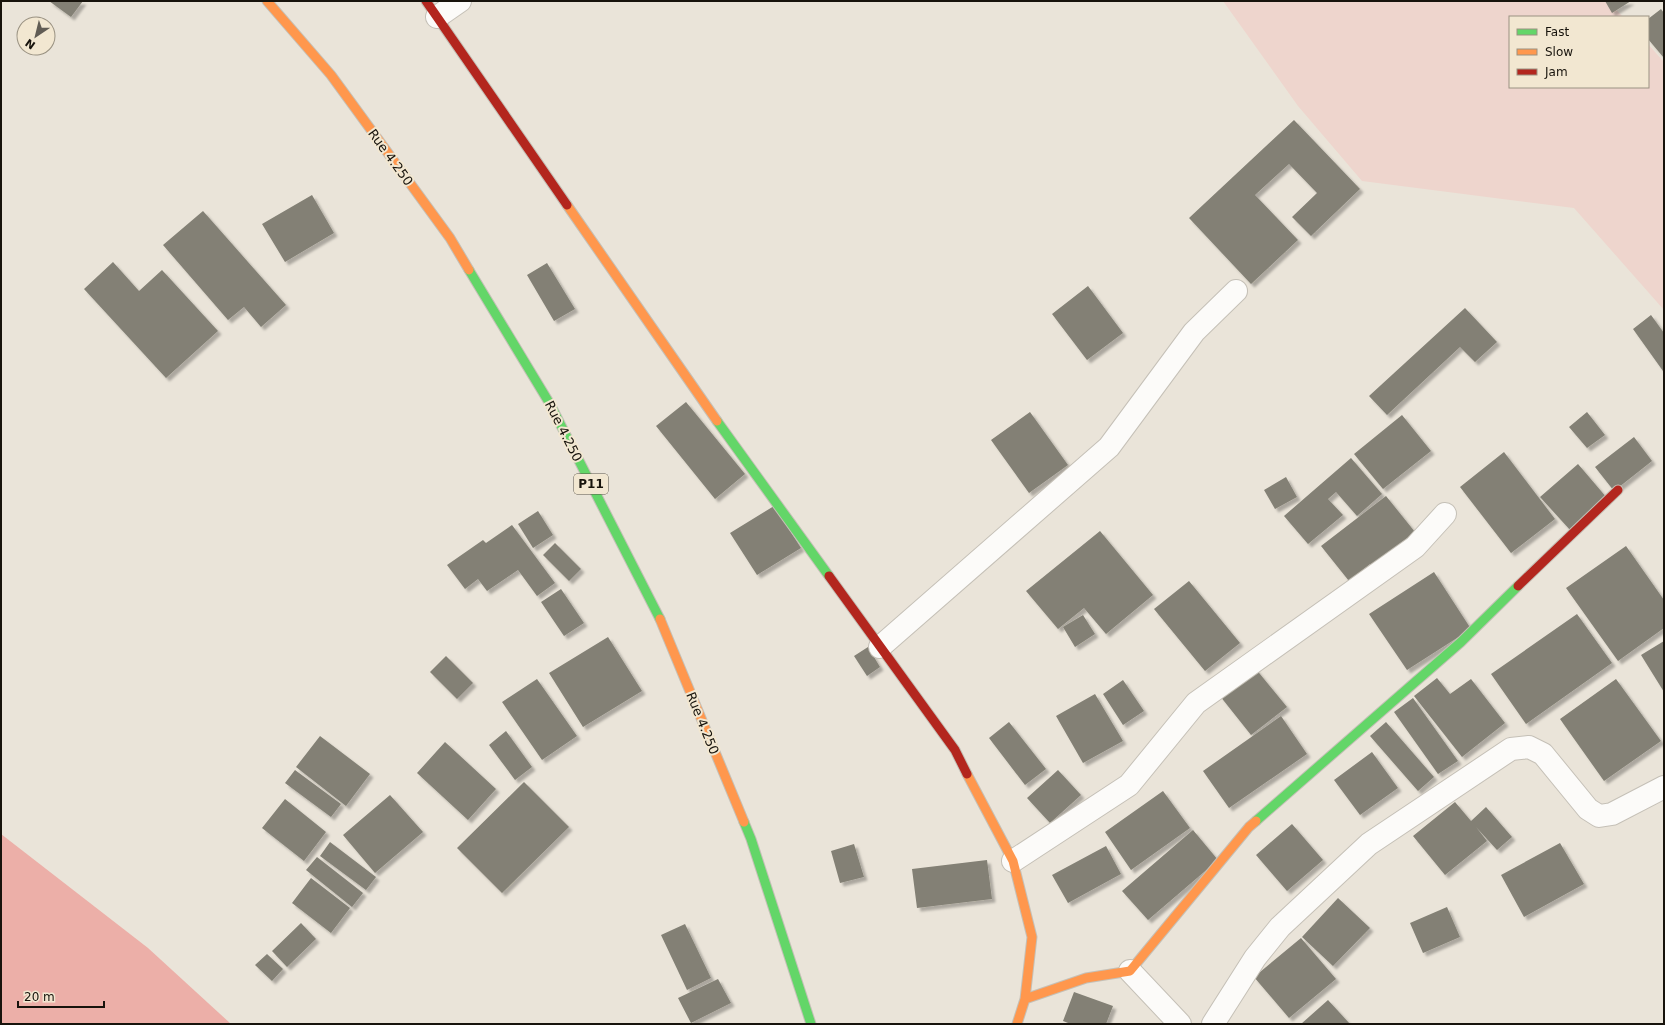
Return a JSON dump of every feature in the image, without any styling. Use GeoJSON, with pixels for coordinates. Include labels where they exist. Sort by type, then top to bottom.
{"type":"FeatureCollection","features":[{"type":"Feature","properties":{"kind":"street","name":"Rue 4.250"},"geometry":{"type":"LineString","coordinates":[[267,1],[330,75],[450,238],[550,404],[666,633],[751,838],[811,1024]]}},
{"type":"Feature","properties":{"kind":"street"},"geometry":{"type":"LineString","coordinates":[[460,1],[431,9],[700,398],[955,750],[1013,861],[1032,937],[1025,999],[1017,1024]]}},
{"type":"Feature","properties":{"kind":"street"},"geometry":{"type":"LineString","coordinates":[[880,647],[1109,447],[1194,332],[1236,291]]}},
{"type":"Feature","properties":{"kind":"street"},"geometry":{"type":"LineString","coordinates":[[1025,999],[1086,978],[1130,972],[1249,827],[1461,642],[1618,490]]}},
{"type":"Feature","properties":{"kind":"street"},"geometry":{"type":"LineString","coordinates":[[1013,861],[1129,785],[1196,703],[1415,547],[1445,514]]}},
{"type":"Feature","properties":{"kind":"street"},"geometry":{"type":"LineString","coordinates":[[1213,1024],[1255,958],[1280,927],[1369,844],[1511,749],[1529,747],[1544,754],[1588,809],[1599,816],[1612,814],[1664,787]]}},
{"type":"Feature","properties":{"kind":"street"},"geometry":{"type":"LineString","coordinates":[[1130,972],[1180,1024]]}},
{"type":"Feature","properties":{"kind":"shaded area"},"geometry":{"type":"Polygon","coordinates":[[[1223,1],[1608,1],[1622,16],[1509,16],[1509,88],[1649,88],[1649,45],[1664,62],[1664,310],[1574,208],[1362,181],[1298,106],[1223,1]]]}},
{"type":"Feature","properties":{"kind":"shaded area"},"geometry":{"type":"Polygon","coordinates":[[[1,834],[148,948],[231,1024],[1,1024],[1,834]]]}},
{"type":"Feature","properties":{"kind":"building"},"geometry":{"type":"Polygon","coordinates":[[[49,1],[83,1],[71,17],[49,1]]]}},
{"type":"Feature","properties":{"kind":"building"},"geometry":{"type":"Polygon","coordinates":[[[1605,1],[1631,1],[1612,13],[1605,1]]]}},
{"type":"Feature","properties":{"kind":"building"},"geometry":{"type":"Polygon","coordinates":[[[1661,9],[1664,13],[1664,58],[1649,40],[1649,18],[1661,9]]]}},
{"type":"Feature","properties":{"kind":"building"},"geometry":{"type":"Polygon","coordinates":[[[1294,120],[1360,189],[1311,236],[1292,217],[1317,193],[1289,164],[1255,195],[1298,240],[1251,284],[1189,218],[1294,120]]]}},
{"type":"Feature","properties":{"kind":"building"},"geometry":{"type":"Polygon","coordinates":[[[312,195],[334,233],[285,262],[262,224],[312,195]]]}},
{"type":"Feature","properties":{"kind":"building"},"geometry":{"type":"Polygon","coordinates":[[[203,211],[286,305],[261,327],[244,307],[228,320],[163,245],[203,211]]]}},
{"type":"Feature","properties":{"kind":"building"},"geometry":{"type":"Polygon","coordinates":[[[113,262],[139,291],[162,270],[218,331],[166,378],[84,289],[113,262]]]}},
{"type":"Feature","properties":{"kind":"building"},"geometry":{"type":"Polygon","coordinates":[[[547,263],[575,309],[554,321],[527,275],[547,263]]]}},
{"type":"Feature","properties":{"kind":"building"},"geometry":{"type":"Polygon","coordinates":[[[1088,286],[1123,333],[1087,360],[1052,314],[1088,286]]]}},
{"type":"Feature","properties":{"kind":"building"},"geometry":{"type":"Polygon","coordinates":[[[1465,308],[1497,342],[1475,362],[1460,347],[1387,415],[1369,396],[1465,308]]]}},
{"type":"Feature","properties":{"kind":"building"},"geometry":{"type":"Polygon","coordinates":[[[1651,315],[1664,333],[1663,371],[1633,329],[1651,315]]]}},
{"type":"Feature","properties":{"kind":"building"},"geometry":{"type":"Polygon","coordinates":[[[686,402],[745,474],[715,499],[656,426],[686,402]]]}},
{"type":"Feature","properties":{"kind":"building"},"geometry":{"type":"Polygon","coordinates":[[[1030,412],[1068,465],[1029,493],[991,440],[1030,412]]]}},
{"type":"Feature","properties":{"kind":"building"},"geometry":{"type":"Polygon","coordinates":[[[1587,412],[1605,435],[1587,448],[1569,427],[1587,412]]]}},
{"type":"Feature","properties":{"kind":"building"},"geometry":{"type":"Polygon","coordinates":[[[1402,415],[1431,451],[1383,489],[1354,454],[1402,415]]]}},
{"type":"Feature","properties":{"kind":"building"},"geometry":{"type":"Polygon","coordinates":[[[1634,437],[1652,461],[1614,491],[1595,467],[1634,437]]]}},
{"type":"Feature","properties":{"kind":"building"},"geometry":{"type":"Polygon","coordinates":[[[1504,452],[1555,519],[1511,553],[1460,487],[1504,452]]]}},
{"type":"Feature","properties":{"kind":"building"},"geometry":{"type":"Polygon","coordinates":[[[1351,458],[1382,494],[1357,516],[1336,492],[1328,499],[1343,515],[1308,544],[1284,516],[1351,458]]]}},
{"type":"Feature","properties":{"kind":"building"},"geometry":{"type":"Polygon","coordinates":[[[1578,464],[1607,498],[1571,531],[1540,497],[1578,464]]]}},
{"type":"Feature","properties":{"kind":"building"},"geometry":{"type":"Polygon","coordinates":[[[1286,477],[1297,497],[1275,509],[1264,490],[1286,477]]]}},
{"type":"Feature","properties":{"kind":"building"},"geometry":{"type":"Polygon","coordinates":[[[1386,496],[1415,532],[1349,581],[1321,546],[1386,496]]]}},
{"type":"Feature","properties":{"kind":"building"},"geometry":{"type":"Polygon","coordinates":[[[774,506],[801,548],[757,575],[730,533],[774,506]]]}},
{"type":"Feature","properties":{"kind":"building"},"geometry":{"type":"Polygon","coordinates":[[[538,511],[553,535],[533,548],[518,524],[538,511]]]}},
{"type":"Feature","properties":{"kind":"building"},"geometry":{"type":"Polygon","coordinates":[[[512,525],[555,583],[537,596],[518,570],[487,591],[478,579],[465,589],[447,565],[483,540],[486,543],[512,525]]]}},
{"type":"Feature","properties":{"kind":"building"},"geometry":{"type":"Polygon","coordinates":[[[1100,531],[1153,595],[1106,634],[1084,608],[1058,629],[1026,591],[1100,531]]]}},
{"type":"Feature","properties":{"kind":"building"},"geometry":{"type":"Polygon","coordinates":[[[555,543],[581,569],[569,581],[543,555],[555,543]]]}},
{"type":"Feature","properties":{"kind":"building"},"geometry":{"type":"Polygon","coordinates":[[[1626,546],[1664,600],[1664,628],[1618,661],[1566,588],[1626,546]]]}},
{"type":"Feature","properties":{"kind":"building"},"geometry":{"type":"Polygon","coordinates":[[[1434,572],[1471,629],[1407,670],[1369,614],[1434,572]]]}},
{"type":"Feature","properties":{"kind":"building"},"geometry":{"type":"Polygon","coordinates":[[[1189,581],[1240,643],[1205,671],[1154,609],[1189,581]]]}},
{"type":"Feature","properties":{"kind":"building"},"geometry":{"type":"Polygon","coordinates":[[[561,589],[584,623],[564,636],[541,602],[561,589]]]}},
{"type":"Feature","properties":{"kind":"building"},"geometry":{"type":"Polygon","coordinates":[[[1577,614],[1612,663],[1526,724],[1491,674],[1577,614]]]}},
{"type":"Feature","properties":{"kind":"building"},"geometry":{"type":"Polygon","coordinates":[[[1083,615],[1095,634],[1075,647],[1063,627],[1083,615]]]}},
{"type":"Feature","properties":{"kind":"building"},"geometry":{"type":"Polygon","coordinates":[[[608,637],[642,691],[583,727],[549,673],[608,637]]]}},
{"type":"Feature","properties":{"kind":"building"},"geometry":{"type":"Polygon","coordinates":[[[1664,641],[1664,692],[1641,655],[1664,641]]]}},
{"type":"Feature","properties":{"kind":"building"},"geometry":{"type":"Polygon","coordinates":[[[868,647],[880,667],[867,676],[854,656],[868,647]]]}},
{"type":"Feature","properties":{"kind":"building"},"geometry":{"type":"Polygon","coordinates":[[[446,656],[473,683],[457,699],[430,672],[446,656]]]}},
{"type":"Feature","properties":{"kind":"building"},"geometry":{"type":"Polygon","coordinates":[[[1255,668],[1287,707],[1251,735],[1220,696],[1255,668]]]}},
{"type":"Feature","properties":{"kind":"building"},"geometry":{"type":"Polygon","coordinates":[[[1437,678],[1450,694],[1471,679],[1505,723],[1462,757],[1414,696],[1437,678]]]}},
{"type":"Feature","properties":{"kind":"building"},"geometry":{"type":"Polygon","coordinates":[[[537,679],[577,736],[542,760],[502,702],[537,679]]]}},
{"type":"Feature","properties":{"kind":"building"},"geometry":{"type":"Polygon","coordinates":[[[1616,679],[1661,741],[1604,781],[1560,719],[1616,679]]]}},
{"type":"Feature","properties":{"kind":"building"},"geometry":{"type":"Polygon","coordinates":[[[1123,680],[1144,711],[1123,725],[1103,694],[1123,680]]]}},
{"type":"Feature","properties":{"kind":"building"},"geometry":{"type":"Polygon","coordinates":[[[1095,694],[1123,741],[1083,763],[1056,716],[1095,694]]]}},
{"type":"Feature","properties":{"kind":"building"},"geometry":{"type":"Polygon","coordinates":[[[1413,698],[1458,761],[1438,774],[1394,712],[1413,698]]]}},
{"type":"Feature","properties":{"kind":"building"},"geometry":{"type":"Polygon","coordinates":[[[1281,716],[1307,754],[1229,808],[1203,771],[1281,716]]]}},
{"type":"Feature","properties":{"kind":"building"},"geometry":{"type":"Polygon","coordinates":[[[1009,722],[1046,769],[1025,785],[989,738],[1009,722]]]}},
{"type":"Feature","properties":{"kind":"building"},"geometry":{"type":"Polygon","coordinates":[[[1386,722],[1434,777],[1418,791],[1370,736],[1386,722]]]}},
{"type":"Feature","properties":{"kind":"building"},"geometry":{"type":"Polygon","coordinates":[[[506,731],[532,767],[515,780],[489,745],[506,731]]]}},
{"type":"Feature","properties":{"kind":"building"},"geometry":{"type":"Polygon","coordinates":[[[320,736],[370,774],[346,806],[296,767],[320,736]]]}},
{"type":"Feature","properties":{"kind":"building"},"geometry":{"type":"Polygon","coordinates":[[[445,742],[496,789],[468,820],[417,773],[445,742]]]}},
{"type":"Feature","properties":{"kind":"building"},"geometry":{"type":"Polygon","coordinates":[[[1372,752],[1398,788],[1360,815],[1334,780],[1372,752]]]}},
{"type":"Feature","properties":{"kind":"building"},"geometry":{"type":"Polygon","coordinates":[[[295,770],[341,804],[331,817],[285,783],[295,770]]]}},
{"type":"Feature","properties":{"kind":"building"},"geometry":{"type":"Polygon","coordinates":[[[1058,770],[1081,795],[1050,823],[1027,798],[1058,770]]]}},
{"type":"Feature","properties":{"kind":"building"},"geometry":{"type":"Polygon","coordinates":[[[524,782],[569,827],[502,893],[457,848],[524,782]]]}},
{"type":"Feature","properties":{"kind":"building"},"geometry":{"type":"Polygon","coordinates":[[[1163,791],[1190,828],[1131,870],[1105,832],[1163,791]]]}},
{"type":"Feature","properties":{"kind":"building"},"geometry":{"type":"Polygon","coordinates":[[[390,795],[423,832],[375,873],[343,835],[390,795]]]}},
{"type":"Feature","properties":{"kind":"building"},"geometry":{"type":"Polygon","coordinates":[[[285,799],[326,832],[304,861],[262,828],[285,799]]]}},
{"type":"Feature","properties":{"kind":"building"},"geometry":{"type":"Polygon","coordinates":[[[1455,802],[1471,821],[1486,807],[1512,837],[1497,850],[1476,827],[1487,841],[1445,875],[1413,836],[1455,802]]]}},
{"type":"Feature","properties":{"kind":"building"},"geometry":{"type":"Polygon","coordinates":[[[1292,824],[1323,860],[1287,891],[1256,855],[1292,824]]]}},
{"type":"Feature","properties":{"kind":"building"},"geometry":{"type":"Polygon","coordinates":[[[1193,830],[1218,860],[1148,920],[1122,891],[1193,830]]]}},
{"type":"Feature","properties":{"kind":"building"},"geometry":{"type":"Polygon","coordinates":[[[330,842],[376,877],[366,890],[320,856],[330,842]]]}},
{"type":"Feature","properties":{"kind":"building"},"geometry":{"type":"Polygon","coordinates":[[[1560,843],[1584,884],[1524,917],[1501,875],[1560,843]]]}},
{"type":"Feature","properties":{"kind":"building"},"geometry":{"type":"Polygon","coordinates":[[[854,844],[864,877],[840,883],[831,851],[854,844]]]}},
{"type":"Feature","properties":{"kind":"building"},"geometry":{"type":"Polygon","coordinates":[[[1106,846],[1121,874],[1068,903],[1052,875],[1106,846]]]}},
{"type":"Feature","properties":{"kind":"building"},"geometry":{"type":"Polygon","coordinates":[[[317,857],[363,893],[352,907],[306,870],[317,857]]]}},
{"type":"Feature","properties":{"kind":"building"},"geometry":{"type":"Polygon","coordinates":[[[987,860],[992,899],[917,908],[912,869],[987,860]]]}},
{"type":"Feature","properties":{"kind":"building"},"geometry":{"type":"Polygon","coordinates":[[[311,878],[350,908],[331,933],[292,903],[311,878]]]}},
{"type":"Feature","properties":{"kind":"building"},"geometry":{"type":"Polygon","coordinates":[[[1338,898],[1370,928],[1333,966],[1302,937],[1338,898]]]}},
{"type":"Feature","properties":{"kind":"building"},"geometry":{"type":"Polygon","coordinates":[[[1447,907],[1460,937],[1423,953],[1410,923],[1447,907]]]}},
{"type":"Feature","properties":{"kind":"building"},"geometry":{"type":"Polygon","coordinates":[[[301,923],[316,939],[287,967],[272,951],[301,923]]]}},
{"type":"Feature","properties":{"kind":"building"},"geometry":{"type":"Polygon","coordinates":[[[685,924],[711,978],[687,990],[661,935],[685,924]]]}},
{"type":"Feature","properties":{"kind":"building"},"geometry":{"type":"Polygon","coordinates":[[[1301,938],[1336,979],[1289,1018],[1254,977],[1301,938]]]}},
{"type":"Feature","properties":{"kind":"building"},"geometry":{"type":"Polygon","coordinates":[[[267,954],[283,969],[272,981],[255,965],[267,954]]]}},
{"type":"Feature","properties":{"kind":"building"},"geometry":{"type":"Polygon","coordinates":[[[718,979],[731,1003],[691,1023],[678,998],[718,979]]]}},
{"type":"Feature","properties":{"kind":"building"},"geometry":{"type":"Polygon","coordinates":[[[1074,992],[1113,1006],[1106,1024],[1071,1024],[1063,1021],[1074,992]]]}},
{"type":"Feature","properties":{"kind":"building"},"geometry":{"type":"Polygon","coordinates":[[[1328,1000],[1350,1024],[1301,1024],[1328,1000]]]}},
{"type":"Feature","properties":{"kind":"traffic: fast"},"geometry":{"type":"LineString","coordinates":[[469,270],[550,404],[660,619]]}},
{"type":"Feature","properties":{"kind":"traffic: fast"},"geometry":{"type":"LineString","coordinates":[[717,421],[829,576]]}},
{"type":"Feature","properties":{"kind":"traffic: fast"},"geometry":{"type":"LineString","coordinates":[[1256,821],[1461,642],[1518,586]]}},
{"type":"Feature","properties":{"kind":"traffic: fast"},"geometry":{"type":"LineString","coordinates":[[744,822],[751,839],[811,1024]]}},
{"type":"Feature","properties":{"kind":"traffic: slow"},"geometry":{"type":"LineString","coordinates":[[267,1],[331,75],[450,238],[469,270]]}},
{"type":"Feature","properties":{"kind":"traffic: slow"},"geometry":{"type":"LineString","coordinates":[[567,205],[717,421]]}},
{"type":"Feature","properties":{"kind":"traffic: slow"},"geometry":{"type":"LineString","coordinates":[[660,619],[744,822]]}},
{"type":"Feature","properties":{"kind":"traffic: slow"},"geometry":{"type":"LineString","coordinates":[[967,774],[1013,861],[1032,937],[1025,999],[1017,1024]]}},
{"type":"Feature","properties":{"kind":"traffic: slow"},"geometry":{"type":"LineString","coordinates":[[1025,999],[1086,978],[1130,971],[1249,827],[1256,821]]}},
{"type":"Feature","properties":{"kind":"traffic: jam"},"geometry":{"type":"LineString","coordinates":[[426,1],[567,205]]}},
{"type":"Feature","properties":{"kind":"traffic: jam"},"geometry":{"type":"LineString","coordinates":[[1518,586],[1618,490]]}},
{"type":"Feature","properties":{"kind":"traffic: jam"},"geometry":{"type":"LineString","coordinates":[[829,576],[955,750],[967,774]]}}]}
